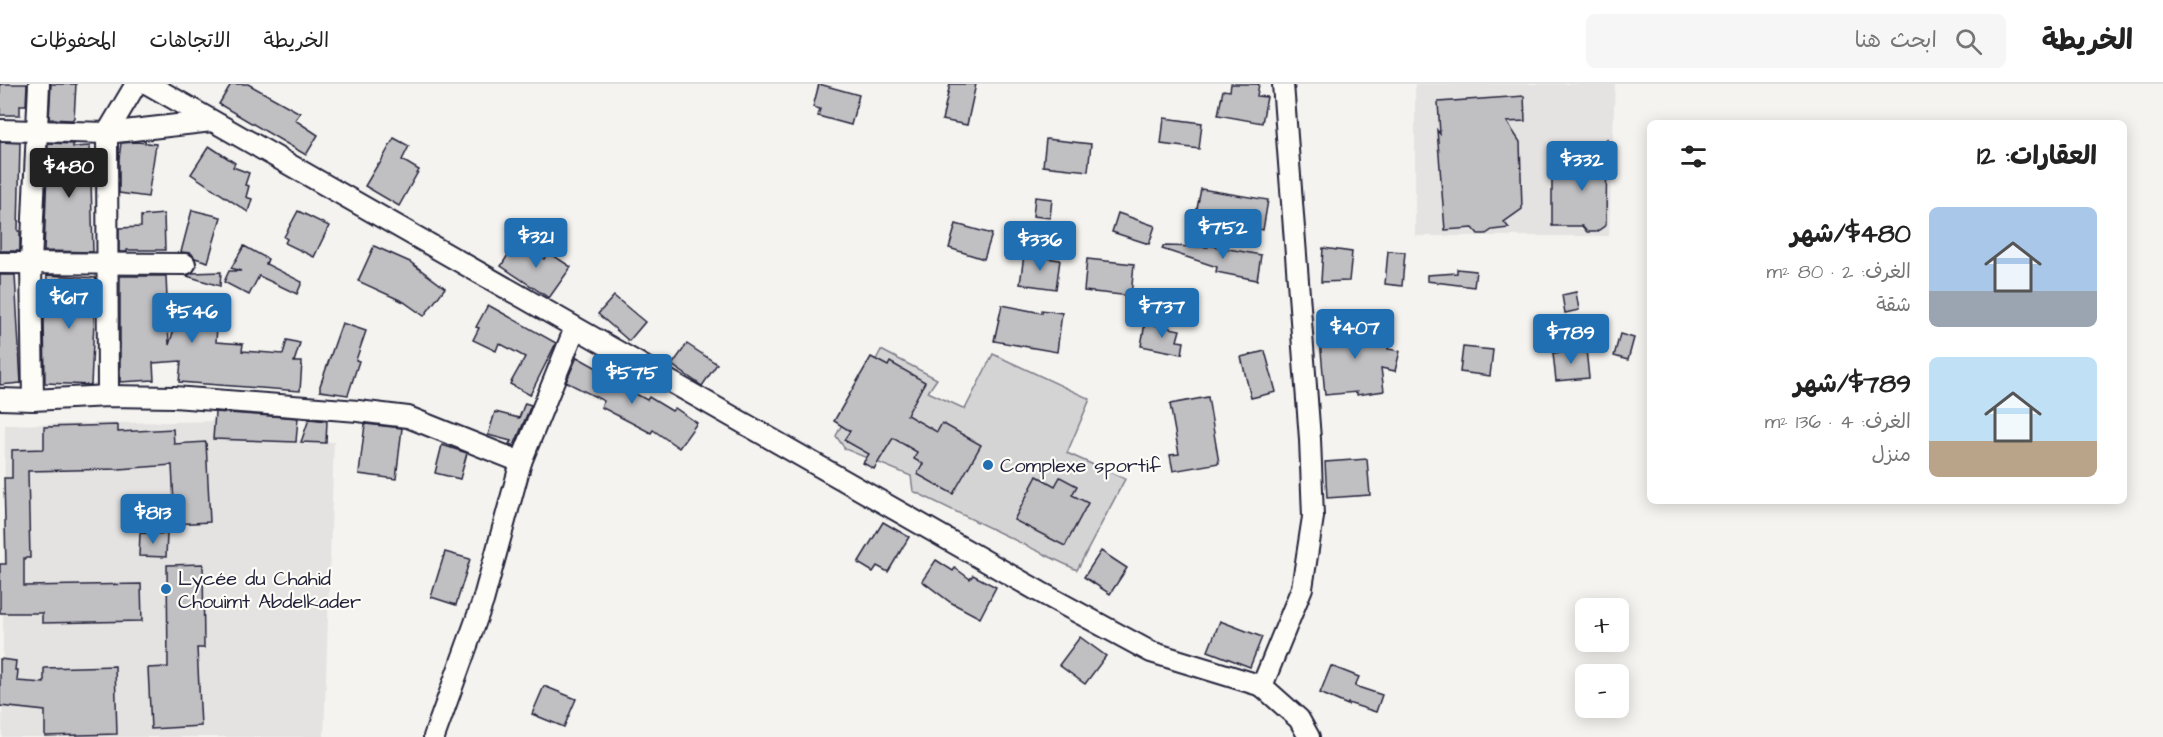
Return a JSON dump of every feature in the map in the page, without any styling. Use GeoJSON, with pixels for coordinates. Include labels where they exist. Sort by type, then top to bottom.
{"type":"FeatureCollection","features":[{"type":"Feature","properties":{"kind":"street"},"geometry":{"type":"LineString","coordinates":[[33,400],[31,263],[39,84]]}},
{"type":"Feature","properties":{"kind":"street"},"geometry":{"type":"LineString","coordinates":[[108,396],[107,133],[136,84]]}},
{"type":"Feature","properties":{"kind":"street"},"geometry":{"type":"LineString","coordinates":[[148,84],[1040,592],[1151,652],[1262,686],[1299,719],[1310,737]]}},
{"type":"Feature","properties":{"kind":"street"},"geometry":{"type":"LineString","coordinates":[[1262,686],[1302,588],[1313,517],[1310,439],[1283,84]]}},
{"type":"Feature","properties":{"kind":"street"},"geometry":{"type":"LineString","coordinates":[[0,130],[107,133],[212,121]]}},
{"type":"Feature","properties":{"kind":"street"},"geometry":{"type":"LineString","coordinates":[[0,263],[185,264]]}},
{"type":"Feature","properties":{"kind":"street"},"geometry":{"type":"LineString","coordinates":[[434,737],[483,601],[521,462],[575,328]]}},
{"type":"Feature","properties":{"kind":"street"},"geometry":{"type":"LineString","coordinates":[[0,399],[174,397],[408,417],[521,462]]}},
{"type":"Feature","properties":{"kind":"shaded area"},"geometry":{"type":"Polygon","coordinates":[[[1415,84],[1615,84],[1609,236],[1415,236],[1415,84]]]}},
{"type":"Feature","properties":{"kind":"shaded area","name":"Complexe sportif"},"geometry":{"type":"Polygon","coordinates":[[[881,350],[937,379],[928,392],[965,409],[993,354],[1090,399],[1067,453],[1125,479],[1077,570],[913,491],[911,476],[845,449],[836,436],[881,350]]]}},
{"type":"Feature","properties":{"kind":"shaded area","name":"Lycée du Chahid Chouimt Abdelkader"},"geometry":{"type":"Polygon","coordinates":[[[221,421],[224,436],[334,442],[324,737],[2,737],[5,425],[221,421]]]}},
{"type":"Feature","properties":{"kind":"building"},"geometry":{"type":"Polygon","coordinates":[[[0,84],[27,84],[26,105],[20,105],[20,115],[0,115],[0,84]]]}},
{"type":"Feature","properties":{"kind":"building"},"geometry":{"type":"Polygon","coordinates":[[[51,84],[76,84],[72,120],[49,119],[51,84]]]}},
{"type":"Feature","properties":{"kind":"building"},"geometry":{"type":"Polygon","coordinates":[[[231,84],[248,84],[300,113],[295,120],[318,135],[306,155],[219,104],[231,84]]]}},
{"type":"Feature","properties":{"kind":"building"},"geometry":{"type":"Polygon","coordinates":[[[819,84],[859,95],[851,125],[818,116],[820,109],[813,107],[819,84]]]}},
{"type":"Feature","properties":{"kind":"building"},"geometry":{"type":"Polygon","coordinates":[[[950,84],[976,84],[967,125],[942,120],[950,84]]]}},
{"type":"Feature","properties":{"kind":"building"},"geometry":{"type":"Polygon","coordinates":[[[1231,84],[1259,84],[1257,96],[1267,97],[1262,123],[1218,115],[1223,90],[1230,91],[1231,84]]]}},
{"type":"Feature","properties":{"kind":"building"},"geometry":{"type":"Polygon","coordinates":[[[1524,96],[1525,121],[1507,122],[1520,142],[1522,209],[1504,222],[1509,228],[1492,230],[1486,234],[1478,234],[1473,228],[1445,230],[1437,130],[1440,134],[1438,102],[1524,96]]]}},
{"type":"Feature","properties":{"kind":"building"},"geometry":{"type":"Polygon","coordinates":[[[1164,118],[1202,123],[1199,149],[1161,144],[1164,118]]]}},
{"type":"Feature","properties":{"kind":"building"},"geometry":{"type":"Polygon","coordinates":[[[394,138],[409,146],[402,160],[419,170],[399,206],[365,186],[394,138]]]}},
{"type":"Feature","properties":{"kind":"building"},"geometry":{"type":"Polygon","coordinates":[[[1046,139],[1091,144],[1088,171],[1043,166],[1046,139]]]}},
{"type":"Feature","properties":{"kind":"building"},"geometry":{"type":"Polygon","coordinates":[[[1607,139],[1606,225],[1596,232],[1587,232],[1582,226],[1552,226],[1552,179],[1607,139]]]}},
{"type":"Feature","properties":{"kind":"building"},"geometry":{"type":"Polygon","coordinates":[[[0,142],[20,143],[18,231],[20,231],[20,251],[0,251],[0,142]]]}},
{"type":"Feature","properties":{"kind":"building"},"geometry":{"type":"Polygon","coordinates":[[[48,143],[73,144],[73,147],[90,146],[93,252],[44,251],[48,143]]]}},
{"type":"Feature","properties":{"kind":"building"},"geometry":{"type":"Polygon","coordinates":[[[121,143],[156,144],[148,197],[119,193],[121,143]]]}},
{"type":"Feature","properties":{"kind":"building"},"geometry":{"type":"Polygon","coordinates":[[[209,146],[235,163],[233,167],[249,173],[245,185],[249,186],[246,197],[252,199],[248,212],[191,174],[209,146]]]}},
{"type":"Feature","properties":{"kind":"building"},"geometry":{"type":"Polygon","coordinates":[[[1201,189],[1268,200],[1263,230],[1195,218],[1201,189]]]}},
{"type":"Feature","properties":{"kind":"building"},"geometry":{"type":"Polygon","coordinates":[[[1035,197],[1052,199],[1050,218],[1033,216],[1035,197]]]}},
{"type":"Feature","properties":{"kind":"building"},"geometry":{"type":"Polygon","coordinates":[[[192,210],[221,217],[208,262],[195,258],[191,253],[181,252],[192,210]]]}},
{"type":"Feature","properties":{"kind":"building"},"geometry":{"type":"Polygon","coordinates":[[[298,211],[329,226],[314,257],[285,243],[287,239],[284,237],[298,211]]]}},
{"type":"Feature","properties":{"kind":"building"},"geometry":{"type":"Polygon","coordinates":[[[1118,213],[1155,226],[1149,244],[1112,232],[1118,213]]]}},
{"type":"Feature","properties":{"kind":"building"},"geometry":{"type":"Polygon","coordinates":[[[164,214],[165,250],[119,252],[119,228],[141,227],[141,216],[164,214]]]}},
{"type":"Feature","properties":{"kind":"building"},"geometry":{"type":"Polygon","coordinates":[[[956,224],[992,234],[984,259],[949,248],[956,224]]]}},
{"type":"Feature","properties":{"kind":"building"},"geometry":{"type":"Polygon","coordinates":[[[516,242],[544,259],[548,252],[571,267],[549,298],[501,266],[516,242]]]}},
{"type":"Feature","properties":{"kind":"building"},"geometry":{"type":"Polygon","coordinates":[[[1208,245],[1261,255],[1257,280],[1216,272],[1217,267],[1162,249],[1163,246],[1208,247],[1208,245]]]}},
{"type":"Feature","properties":{"kind":"building"},"geometry":{"type":"Polygon","coordinates":[[[244,246],[268,259],[266,264],[302,282],[297,294],[259,276],[249,295],[224,282],[229,271],[241,271],[231,268],[244,246]]]}},
{"type":"Feature","properties":{"kind":"building"},"geometry":{"type":"Polygon","coordinates":[[[374,246],[410,262],[445,288],[424,316],[404,302],[358,281],[374,246]]]}},
{"type":"Feature","properties":{"kind":"building"},"geometry":{"type":"Polygon","coordinates":[[[1323,248],[1352,252],[1349,281],[1321,282],[1323,248]]]}},
{"type":"Feature","properties":{"kind":"building"},"geometry":{"type":"Polygon","coordinates":[[[1388,251],[1405,252],[1402,286],[1385,284],[1388,251]]]}},
{"type":"Feature","properties":{"kind":"building"},"geometry":{"type":"Polygon","coordinates":[[[1024,255],[1060,260],[1056,289],[1020,284],[1024,255]]]}},
{"type":"Feature","properties":{"kind":"building"},"geometry":{"type":"Polygon","coordinates":[[[1087,259],[1134,264],[1131,296],[1084,291],[1087,259]]]}},
{"type":"Feature","properties":{"kind":"building"},"geometry":{"type":"Polygon","coordinates":[[[1457,269],[1476,271],[1474,287],[1427,281],[1427,275],[1457,273],[1457,269]]]}},
{"type":"Feature","properties":{"kind":"building"},"geometry":{"type":"Polygon","coordinates":[[[221,272],[220,286],[187,276],[192,273],[221,272]]]}},
{"type":"Feature","properties":{"kind":"building"},"geometry":{"type":"Polygon","coordinates":[[[0,275],[15,275],[21,383],[0,385],[0,275]]]}},
{"type":"Feature","properties":{"kind":"building"},"geometry":{"type":"Polygon","coordinates":[[[47,275],[96,278],[91,385],[45,383],[44,321],[47,275]]]}},
{"type":"Feature","properties":{"kind":"building"},"geometry":{"type":"Polygon","coordinates":[[[120,276],[166,276],[169,345],[181,307],[218,310],[216,342],[243,344],[242,351],[283,354],[287,340],[300,343],[294,362],[302,362],[300,391],[179,382],[181,361],[153,363],[154,380],[120,382],[120,276]]]}},
{"type":"Feature","properties":{"kind":"building"},"geometry":{"type":"Polygon","coordinates":[[[1576,292],[1579,310],[1565,313],[1562,295],[1576,292]]]}},
{"type":"Feature","properties":{"kind":"building"},"geometry":{"type":"Polygon","coordinates":[[[614,296],[645,322],[629,341],[598,314],[614,296]]]}},
{"type":"Feature","properties":{"kind":"building"},"geometry":{"type":"Polygon","coordinates":[[[488,305],[556,343],[530,395],[510,384],[525,357],[499,343],[496,351],[473,340],[479,328],[476,327],[488,305]]]}},
{"type":"Feature","properties":{"kind":"building"},"geometry":{"type":"Polygon","coordinates":[[[1002,305],[1042,313],[1042,310],[1062,313],[1057,352],[994,341],[1002,305]]]}},
{"type":"Feature","properties":{"kind":"building"},"geometry":{"type":"Polygon","coordinates":[[[342,323],[366,331],[348,395],[320,391],[342,323]]]}},
{"type":"Feature","properties":{"kind":"building"},"geometry":{"type":"Polygon","coordinates":[[[1145,323],[1180,330],[1177,341],[1184,342],[1182,354],[1141,346],[1145,323]]]}},
{"type":"Feature","properties":{"kind":"building"},"geometry":{"type":"Polygon","coordinates":[[[1358,325],[1358,328],[1391,335],[1388,349],[1400,351],[1395,371],[1381,368],[1384,391],[1357,395],[1357,392],[1325,395],[1319,329],[1358,325]]]}},
{"type":"Feature","properties":{"kind":"building"},"geometry":{"type":"Polygon","coordinates":[[[1620,334],[1634,338],[1628,360],[1614,356],[1620,334]]]}},
{"type":"Feature","properties":{"kind":"building"},"geometry":{"type":"Polygon","coordinates":[[[687,344],[717,364],[702,386],[672,365],[687,344]]]}},
{"type":"Feature","properties":{"kind":"building"},"geometry":{"type":"Polygon","coordinates":[[[1463,347],[1493,350],[1490,376],[1460,372],[1463,347]]]}},
{"type":"Feature","properties":{"kind":"building"},"geometry":{"type":"Polygon","coordinates":[[[1586,349],[1589,378],[1556,381],[1553,353],[1586,349]]]}},
{"type":"Feature","properties":{"kind":"building"},"geometry":{"type":"Polygon","coordinates":[[[1265,351],[1276,392],[1251,398],[1241,357],[1265,351]]]}},
{"type":"Feature","properties":{"kind":"building"},"geometry":{"type":"Polygon","coordinates":[[[577,357],[597,368],[595,372],[647,400],[649,397],[672,411],[675,408],[697,423],[679,448],[653,430],[651,433],[601,407],[604,401],[566,382],[577,357]]]}},
{"type":"Feature","properties":{"kind":"building"},"geometry":{"type":"Polygon","coordinates":[[[871,357],[888,366],[890,362],[925,382],[907,415],[937,432],[942,423],[981,445],[953,494],[917,474],[923,464],[914,459],[917,452],[893,438],[874,469],[863,463],[869,454],[844,440],[850,431],[834,421],[871,357]]]}},
{"type":"Feature","properties":{"kind":"building"},"geometry":{"type":"Polygon","coordinates":[[[1208,397],[1219,463],[1173,471],[1170,455],[1179,454],[1170,404],[1208,397]]]}},
{"type":"Feature","properties":{"kind":"building"},"geometry":{"type":"Polygon","coordinates":[[[525,403],[531,405],[514,446],[509,444],[511,441],[488,435],[495,412],[519,418],[525,403]]]}},
{"type":"Feature","properties":{"kind":"building"},"geometry":{"type":"Polygon","coordinates":[[[215,412],[298,418],[296,442],[213,439],[215,412]]]}},
{"type":"Feature","properties":{"kind":"building"},"geometry":{"type":"Polygon","coordinates":[[[309,419],[327,421],[326,443],[301,442],[309,419]]]}},
{"type":"Feature","properties":{"kind":"building"},"geometry":{"type":"Polygon","coordinates":[[[365,424],[402,428],[396,479],[359,474],[365,424]]]}},
{"type":"Feature","properties":{"kind":"building"},"geometry":{"type":"Polygon","coordinates":[[[118,425],[118,432],[173,429],[174,444],[206,442],[210,522],[175,524],[172,465],[28,471],[30,558],[24,558],[24,586],[141,584],[142,621],[42,623],[42,613],[0,613],[0,564],[6,564],[4,478],[12,478],[12,450],[44,449],[44,427],[118,425]]]}},
{"type":"Feature","properties":{"kind":"building"},"geometry":{"type":"Polygon","coordinates":[[[442,445],[467,453],[460,479],[435,473],[442,445]]]}},
{"type":"Feature","properties":{"kind":"building"},"geometry":{"type":"Polygon","coordinates":[[[1367,459],[1370,495],[1327,498],[1325,462],[1367,459]]]}},
{"type":"Feature","properties":{"kind":"building"},"geometry":{"type":"Polygon","coordinates":[[[1037,476],[1055,486],[1060,477],[1077,486],[1072,495],[1088,503],[1065,546],[1014,520],[1037,476]]]}},
{"type":"Feature","properties":{"kind":"building"},"geometry":{"type":"Polygon","coordinates":[[[883,522],[909,537],[888,572],[877,566],[873,572],[858,563],[883,522]]]}},
{"type":"Feature","properties":{"kind":"building"},"geometry":{"type":"Polygon","coordinates":[[[140,533],[167,534],[166,557],[139,556],[140,533]]]}},
{"type":"Feature","properties":{"kind":"building"},"geometry":{"type":"Polygon","coordinates":[[[1101,551],[1127,568],[1110,594],[1084,577],[1101,551]]]}},
{"type":"Feature","properties":{"kind":"building"},"geometry":{"type":"Polygon","coordinates":[[[445,552],[470,559],[456,605],[431,597],[445,552]]]}},
{"type":"Feature","properties":{"kind":"building"},"geometry":{"type":"Polygon","coordinates":[[[936,560],[953,571],[955,568],[970,579],[973,575],[996,587],[980,618],[950,602],[922,581],[936,560]]]}},
{"type":"Feature","properties":{"kind":"building"},"geometry":{"type":"Polygon","coordinates":[[[203,564],[204,648],[197,648],[201,726],[151,729],[148,668],[168,667],[167,565],[203,564]]]}},
{"type":"Feature","properties":{"kind":"building"},"geometry":{"type":"Polygon","coordinates":[[[1220,621],[1262,637],[1250,667],[1208,651],[1220,621]]]}},
{"type":"Feature","properties":{"kind":"building"},"geometry":{"type":"Polygon","coordinates":[[[1080,637],[1106,656],[1085,684],[1059,665],[1080,637]]]}},
{"type":"Feature","properties":{"kind":"building"},"geometry":{"type":"Polygon","coordinates":[[[0,659],[16,661],[17,681],[44,683],[44,668],[115,666],[117,734],[45,736],[45,711],[0,706],[0,659]]]}},
{"type":"Feature","properties":{"kind":"building"},"geometry":{"type":"Polygon","coordinates":[[[1331,666],[1359,677],[1355,686],[1382,695],[1376,712],[1348,703],[1348,705],[1320,693],[1331,666]]]}},
{"type":"Feature","properties":{"kind":"building"},"geometry":{"type":"Polygon","coordinates":[[[544,686],[576,699],[564,727],[532,714],[544,686]]]}},
{"type":"Feature","properties":{"kind":"place","name":"Complexe sportif"},"geometry":{"type":"Point","coordinates":[988,465]}},
{"type":"Feature","properties":{"kind":"place","name":"Lycée du Chahid Chouimt Abdelkader"},"geometry":{"type":"Point","coordinates":[166,589]}}]}
